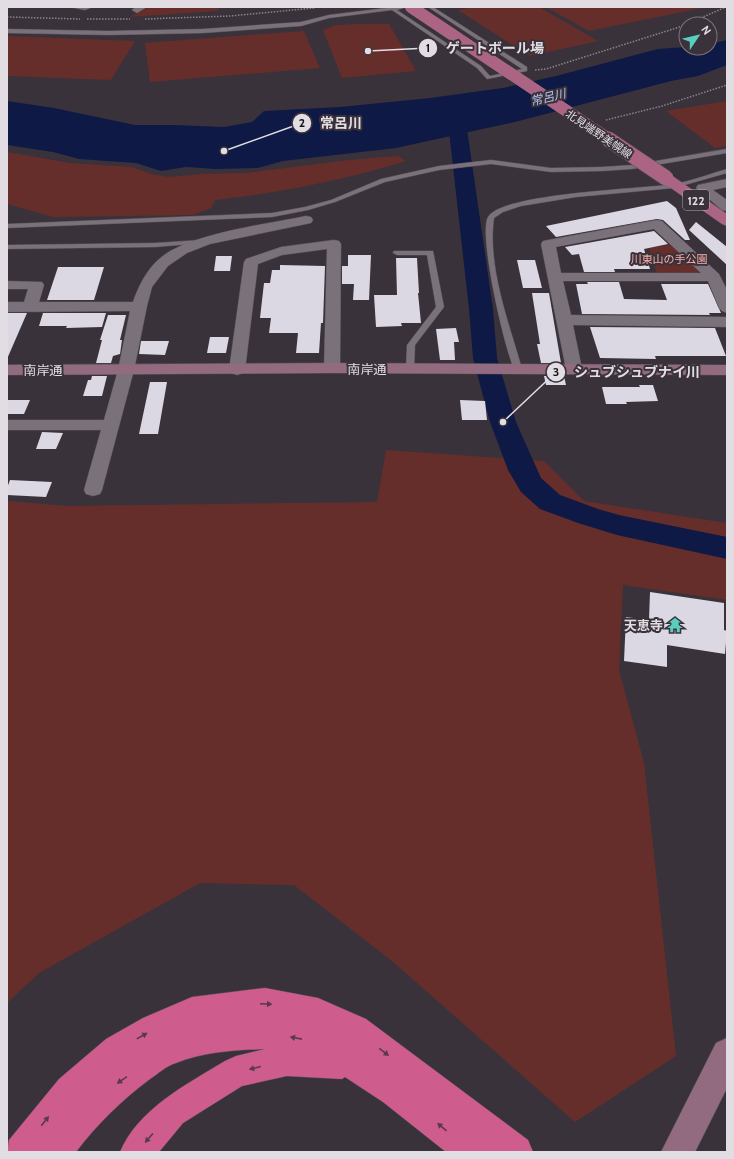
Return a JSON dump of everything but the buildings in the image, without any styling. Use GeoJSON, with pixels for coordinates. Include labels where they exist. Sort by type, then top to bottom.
{"type":"FeatureCollection","features":[{"type":"Feature","properties":{"kind":"highway"},"geometry":{"type":"LineString","coordinates":[[21,1152],[70,1090],[117,1050],[154,1029],[192,1012],[265,1003],[318,1013],[355,1030],[516,1152]]}},
{"type":"Feature","properties":{"kind":"highway"},"geometry":{"type":"LineString","coordinates":[[56,1152],[72,1127],[114,1086],[163,1052],[204,1038],[263,1032],[308,1041],[349,1063],[384,1084],[423,1111],[472,1152]]}},
{"type":"Feature","properties":{"kind":"highway"},"geometry":{"type":"LineString","coordinates":[[137,1152],[172,1112],[236,1072],[287,1060],[349,1063]]}},
{"type":"Feature","properties":{"kind":"main road","name":"北見端野美幌線"},"geometry":{"type":"LineString","coordinates":[[411,7],[727,221]]}},
{"type":"Feature","properties":{"kind":"main road","name":"南岸通"},"geometry":{"type":"LineString","coordinates":[[7,370],[237,370],[332,368],[727,370]]}},
{"type":"Feature","properties":{"kind":"main road"},"geometry":{"type":"LineString","coordinates":[[678,1152],[727,1054]]}},
{"type":"Feature","properties":{"kind":"street"},"geometry":{"type":"LineString","coordinates":[[727,182],[703,188],[727,207]]}},
{"type":"Feature","properties":{"kind":"street"},"geometry":{"type":"LineString","coordinates":[[93,490],[126,370],[139,306],[145,287],[163,263],[182,250],[206,242],[306,220]]}},
{"type":"Feature","properties":{"kind":"street"},"geometry":{"type":"LineString","coordinates":[[574,369],[548,244],[657,224],[714,278],[727,308]]}},
{"type":"Feature","properties":{"kind":"street"},"geometry":{"type":"LineString","coordinates":[[237,370],[251,262],[263,255],[334,244],[332,368]]}},
{"type":"Feature","properties":{"kind":"street"},"geometry":{"type":"LineString","coordinates":[[554,276],[714,278]]}},
{"type":"Feature","properties":{"kind":"street"},"geometry":{"type":"LineString","coordinates":[[7,285],[36,285],[30,307]]}},
{"type":"Feature","properties":{"kind":"street"},"geometry":{"type":"LineString","coordinates":[[7,307],[139,306]]}},
{"type":"Feature","properties":{"kind":"street"},"geometry":{"type":"LineString","coordinates":[[563,320],[727,322]]}},
{"type":"Feature","properties":{"kind":"street"},"geometry":{"type":"LineString","coordinates":[[7,425],[110,425]]}},
{"type":"Feature","properties":{"kind":"lane"},"geometry":{"type":"LineString","coordinates":[[72,7],[85,9],[91,7]]}},
{"type":"Feature","properties":{"kind":"lane"},"geometry":{"type":"LineString","coordinates":[[7,31],[108,33],[203,31],[301,24],[329,17],[405,7]]}},
{"type":"Feature","properties":{"kind":"lane"},"geometry":{"type":"LineString","coordinates":[[393,9],[479,67],[488,78],[524,71],[525,68],[430,7]]}},
{"type":"Feature","properties":{"kind":"lane"},"geometry":{"type":"LineString","coordinates":[[7,226],[235,218],[272,215],[306,209],[383,180],[439,168],[492,162],[573,171],[632,167],[727,151]]}},
{"type":"Feature","properties":{"kind":"lane"},"geometry":{"type":"LineString","coordinates":[[512,369],[493,276],[490,230],[491,218],[495,212],[522,204],[671,182],[727,171]]}},
{"type":"Feature","properties":{"kind":"lane"},"geometry":{"type":"LineString","coordinates":[[7,247],[155,245],[206,242]]}},
{"type":"Feature","properties":{"kind":"lane"},"geometry":{"type":"LineString","coordinates":[[397,253],[430,253],[440,308],[411,345],[410,369]]}},
{"type":"Feature","properties":{"kind":"path"},"geometry":{"type":"LineString","coordinates":[[705,16],[715,10],[726,7]]}},
{"type":"Feature","properties":{"kind":"path"},"geometry":{"type":"LineString","coordinates":[[144,19],[230,16],[315,8]]}},
{"type":"Feature","properties":{"kind":"path"},"geometry":{"type":"LineString","coordinates":[[7,17],[132,20]]}},
{"type":"Feature","properties":{"kind":"path"},"geometry":{"type":"LineString","coordinates":[[525,68],[533,70],[546,69],[678,27]]}},
{"type":"Feature","properties":{"kind":"path"},"geometry":{"type":"LineString","coordinates":[[608,124],[604,120],[662,106],[727,85]]}},
{"type":"Feature","properties":{"kind":"green space"},"geometry":{"type":"Polygon","coordinates":[[[149,7],[220,7],[217,11],[130,17],[149,7]]]}},
{"type":"Feature","properties":{"kind":"green space"},"geometry":{"type":"Polygon","coordinates":[[[475,7],[539,7],[598,41],[530,56],[458,10],[475,7]]]}},
{"type":"Feature","properties":{"kind":"green space"},"geometry":{"type":"Polygon","coordinates":[[[546,7],[700,7],[702,8],[589,31],[546,7]]]}},
{"type":"Feature","properties":{"kind":"green space"},"geometry":{"type":"Polygon","coordinates":[[[389,24],[416,71],[342,78],[323,30],[336,25],[389,24]]]}},
{"type":"Feature","properties":{"kind":"green space"},"geometry":{"type":"Polygon","coordinates":[[[304,31],[320,68],[150,82],[145,43],[304,31]]]}},
{"type":"Feature","properties":{"kind":"green space"},"geometry":{"type":"Polygon","coordinates":[[[7,36],[135,41],[111,80],[7,76],[7,36]]]}},
{"type":"Feature","properties":{"kind":"green space"},"geometry":{"type":"Polygon","coordinates":[[[727,101],[727,146],[715,148],[666,111],[727,101]]]}},
{"type":"Feature","properties":{"kind":"green space"},"geometry":{"type":"Polygon","coordinates":[[[7,152],[70,163],[131,167],[151,174],[169,177],[202,174],[247,173],[349,160],[398,156],[406,161],[311,185],[263,194],[215,200],[211,208],[193,215],[53,217],[7,204],[7,152]]]}},
{"type":"Feature","properties":{"kind":"green space","name":"川東山の手公園"},"geometry":{"type":"Polygon","coordinates":[[[674,244],[702,270],[696,273],[657,274],[649,248],[674,244]]]}},
{"type":"Feature","properties":{"kind":"green space"},"geometry":{"type":"Polygon","coordinates":[[[386,450],[544,461],[584,501],[727,523],[727,600],[623,585],[619,670],[644,763],[676,1056],[575,1122],[392,961],[294,885],[200,883],[39,973],[7,1003],[7,501],[67,506],[377,502],[386,450]]]}},
{"type":"Feature","properties":{"kind":"water"},"geometry":{"type":"Polygon","coordinates":[[[727,40],[727,65],[698,76],[671,81],[515,122],[396,148],[283,161],[258,168],[216,169],[186,167],[161,171],[136,163],[79,159],[53,152],[7,145],[7,101],[54,108],[135,125],[224,127],[252,122],[264,111],[340,107],[430,98],[503,88],[556,76],[658,49],[678,48],[678,56],[718,56],[718,42],[727,40]]]}},
{"type":"Feature","properties":{"kind":"waterway"},"geometry":{"type":"LineString","coordinates":[[454,115],[457,122],[481,309],[485,358],[503,422],[522,470],[531,485],[550,502],[588,516],[617,525],[727,548]]}},
{"type":"Feature","properties":{"kind":"place","name":"ゲートボール場"},"geometry":{"type":"Point","coordinates":[368,51]}},
{"type":"Feature","properties":{"kind":"place","name":"常呂川"},"geometry":{"type":"Point","coordinates":[224,151]}},
{"type":"Feature","properties":{"kind":"place","name":"シュブシュブナイ川"},"geometry":{"type":"Point","coordinates":[503,422]}},
{"type":"Feature","properties":{"kind":"place","name":"天恵寺"},"geometry":{"type":"Point","coordinates":[675,625]}}]}
